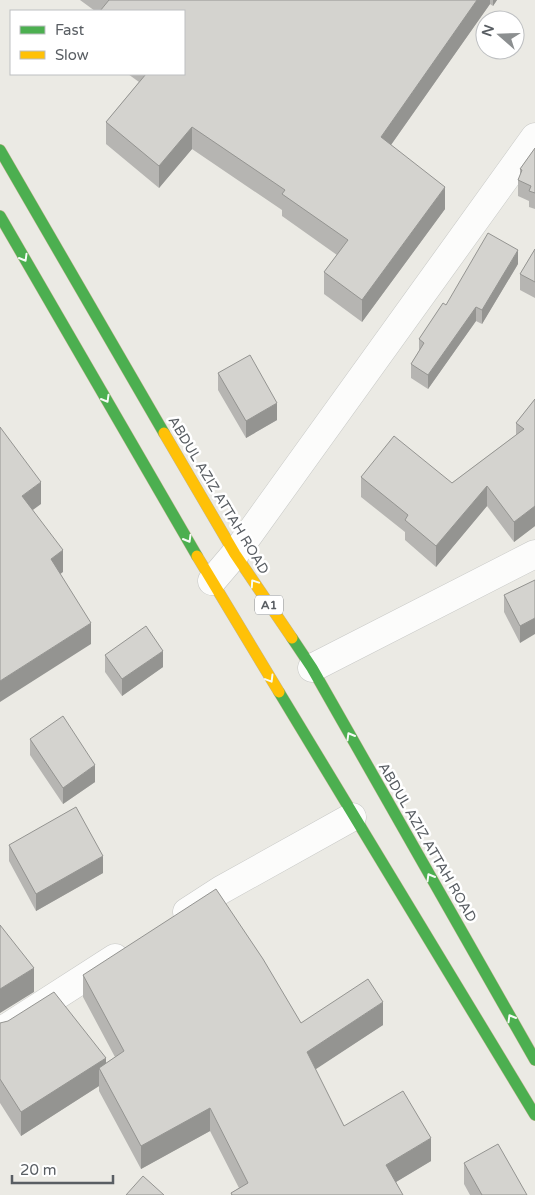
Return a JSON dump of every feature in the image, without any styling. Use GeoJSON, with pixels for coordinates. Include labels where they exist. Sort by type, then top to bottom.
{"type":"FeatureCollection","features":[{"type":"Feature","properties":{"kind":"highway","name":"ABDUL AZIZ ATTAH ROAD"},"geometry":{"type":"LineString","coordinates":[[0,150],[235,554],[312,668],[535,1060]]}},
{"type":"Feature","properties":{"kind":"highway","name":"A1"},"geometry":{"type":"LineString","coordinates":[[0,216],[212,581],[352,817],[535,1116]]}},
{"type":"Feature","properties":{"kind":"street"},"geometry":{"type":"LineString","coordinates":[[212,581],[235,554],[535,137]]}},
{"type":"Feature","properties":{"kind":"street"},"geometry":{"type":"LineString","coordinates":[[312,668],[535,554]]}},
{"type":"Feature","properties":{"kind":"street"},"geometry":{"type":"LineString","coordinates":[[163,927],[221,890],[352,817]]}},
{"type":"Feature","properties":{"kind":"street"},"geometry":{"type":"LineString","coordinates":[[0,1032],[139,943]]}},
{"type":"Feature","properties":{"kind":"building"},"geometry":{"type":"Polygon","coordinates":[[[109,0],[477,0],[381,137],[445,187],[362,300],[324,272],[348,240],[282,194],[285,190],[192,127],[159,166],[106,122],[145,75],[185,75],[185,10],[101,10],[109,0]]]}},
{"type":"Feature","properties":{"kind":"building"},"geometry":{"type":"Polygon","coordinates":[[[535,148],[535,193],[529,191],[531,186],[518,180],[522,170],[520,169],[535,148]]]}},
{"type":"Feature","properties":{"kind":"building"},"geometry":{"type":"Polygon","coordinates":[[[488,233],[518,250],[482,310],[476,307],[428,375],[411,364],[424,343],[419,339],[443,303],[446,305],[488,233]]]}},
{"type":"Feature","properties":{"kind":"building"},"geometry":{"type":"Polygon","coordinates":[[[535,249],[535,282],[520,274],[535,249]]]}},
{"type":"Feature","properties":{"kind":"building"},"geometry":{"type":"Polygon","coordinates":[[[250,355],[277,403],[246,421],[218,373],[250,355]]]}},
{"type":"Feature","properties":{"kind":"building"},"geometry":{"type":"Polygon","coordinates":[[[535,399],[535,506],[514,522],[487,486],[436,546],[405,520],[408,515],[361,477],[394,436],[452,483],[524,429],[516,423],[535,399]]]}},
{"type":"Feature","properties":{"kind":"building"},"geometry":{"type":"Polygon","coordinates":[[[0,427],[41,482],[22,496],[63,550],[51,559],[91,623],[0,681],[0,427]]]}},
{"type":"Feature","properties":{"kind":"building"},"geometry":{"type":"Polygon","coordinates":[[[535,580],[535,618],[520,626],[504,595],[535,580]]]}},
{"type":"Feature","properties":{"kind":"building"},"geometry":{"type":"Polygon","coordinates":[[[146,626],[163,651],[122,679],[105,655],[146,626]]]}},
{"type":"Feature","properties":{"kind":"building"},"geometry":{"type":"Polygon","coordinates":[[[63,716],[95,765],[63,788],[30,739],[63,716]]]}},
{"type":"Feature","properties":{"kind":"building"},"geometry":{"type":"Polygon","coordinates":[[[76,807],[103,856],[36,894],[9,845],[76,807]]]}},
{"type":"Feature","properties":{"kind":"building"},"geometry":{"type":"Polygon","coordinates":[[[216,889],[263,959],[301,1023],[368,979],[383,1002],[307,1052],[344,1126],[403,1091],[431,1138],[386,1165],[403,1195],[232,1195],[231,1193],[248,1183],[210,1108],[141,1146],[99,1068],[124,1051],[83,975],[216,889]]]}},
{"type":"Feature","properties":{"kind":"building"},"geometry":{"type":"Polygon","coordinates":[[[0,925],[34,968],[0,989],[0,925]]]}},
{"type":"Feature","properties":{"kind":"building"},"geometry":{"type":"Polygon","coordinates":[[[54,992],[106,1058],[21,1112],[0,1079],[0,1023],[8,1021],[54,992]]]}},
{"type":"Feature","properties":{"kind":"building"},"geometry":{"type":"Polygon","coordinates":[[[498,1144],[527,1195],[482,1195],[464,1163],[498,1144]]]}},
{"type":"Feature","properties":{"kind":"building"},"geometry":{"type":"Polygon","coordinates":[[[143,1176],[164,1195],[126,1195],[143,1176]]]}},
{"type":"Feature","properties":{"kind":"traffic: fast"},"geometry":{"type":"LineString","coordinates":[[0,150],[164,433]]}},
{"type":"Feature","properties":{"kind":"traffic: fast"},"geometry":{"type":"LineString","coordinates":[[0,216],[197,556]]}},
{"type":"Feature","properties":{"kind":"traffic: fast"},"geometry":{"type":"LineString","coordinates":[[292,638],[312,668],[535,1060]]}},
{"type":"Feature","properties":{"kind":"traffic: fast"},"geometry":{"type":"LineString","coordinates":[[279,692],[535,1115]]}},
{"type":"Feature","properties":{"kind":"traffic: slow"},"geometry":{"type":"LineString","coordinates":[[164,433],[235,554],[292,638]]}},
{"type":"Feature","properties":{"kind":"traffic: slow"},"geometry":{"type":"LineString","coordinates":[[197,556],[279,692]]}}]}
